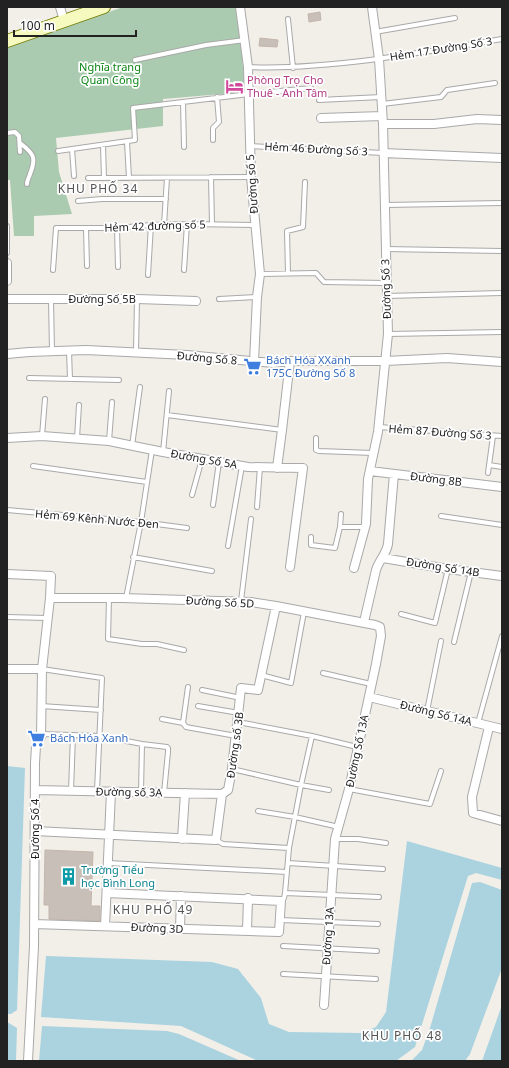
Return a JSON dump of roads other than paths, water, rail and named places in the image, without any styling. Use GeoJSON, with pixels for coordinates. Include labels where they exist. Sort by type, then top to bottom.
{"type":"FeatureCollection","features":[{"type":"Feature","properties":{"kind":"main road"},"geometry":{"type":"LineString","coordinates":[[7,42],[99,8]]}},
{"type":"Feature","properties":{"kind":"street"},"geometry":{"type":"LineString","coordinates":[[60,7],[64,22]]}},
{"type":"Feature","properties":{"kind":"street","name":"Đường số 5"},"geometry":{"type":"LineString","coordinates":[[240,7],[248,67],[251,176],[260,274],[257,297],[254,362]]}},
{"type":"Feature","properties":{"kind":"street","name":"Đường Số 3"},"geometry":{"type":"LineString","coordinates":[[354,568],[365,527],[368,480],[379,427],[388,334],[383,120],[379,59],[372,7]]}},
{"type":"Feature","properties":{"kind":"street"},"geometry":{"type":"LineString","coordinates":[[322,118],[383,120],[434,124],[477,120],[502,120]]}},
{"type":"Feature","properties":{"kind":"street"},"geometry":{"type":"LineString","coordinates":[[383,152],[502,158]]}},
{"type":"Feature","properties":{"kind":"street"},"geometry":{"type":"LineString","coordinates":[[7,263],[7,281]]}},
{"type":"Feature","properties":{"kind":"street","name":"Đường Số 5B"},"geometry":{"type":"LineString","coordinates":[[7,299],[196,300]]}},
{"type":"Feature","properties":{"kind":"street","name":"Đường Số 8"},"geometry":{"type":"LineString","coordinates":[[7,354],[86,350],[188,355],[273,363],[290,361],[385,361],[447,358],[502,362]]}},
{"type":"Feature","properties":{"kind":"street"},"geometry":{"type":"LineString","coordinates":[[276,468],[290,361]]}},
{"type":"Feature","properties":{"kind":"street","name":"Đường Số 5A"},"geometry":{"type":"LineString","coordinates":[[7,438],[42,436],[109,441],[242,466],[303,468],[290,567]]}},
{"type":"Feature","properties":{"kind":"street","name":"Đường 8B"},"geometry":{"type":"LineString","coordinates":[[370,471],[502,487]]}},
{"type":"Feature","properties":{"kind":"street"},"geometry":{"type":"LineString","coordinates":[[364,622],[378,562],[383,558],[387,551],[394,474]]}},
{"type":"Feature","properties":{"kind":"street","name":"Đường Số 14B"},"geometry":{"type":"LineString","coordinates":[[383,558],[502,576]]}},
{"type":"Feature","properties":{"kind":"street"},"geometry":{"type":"LineString","coordinates":[[7,574],[51,576],[50,598]]}},
{"type":"Feature","properties":{"kind":"street","name":"Đường Số 5D"},"geometry":{"type":"LineString","coordinates":[[50,598],[126,598],[241,602],[276,606],[375,624],[380,627],[381,636]]}},
{"type":"Feature","properties":{"kind":"street","name":"Đường Số 4"},"geometry":{"type":"LineString","coordinates":[[28,1061],[34,924],[36,746],[41,737],[42,669],[50,598]]}},
{"type":"Feature","properties":{"kind":"street","name":"Đường số 3B"},"geometry":{"type":"LineString","coordinates":[[216,840],[222,794],[228,790],[232,769],[241,688],[258,690],[276,606]]}},
{"type":"Feature","properties":{"kind":"street","name":"Đường Số 13A"},"geometry":{"type":"LineString","coordinates":[[333,866],[335,839],[349,789],[381,636]]}},
{"type":"Feature","properties":{"kind":"street"},"geometry":{"type":"LineString","coordinates":[[7,669],[42,669]]}},
{"type":"Feature","properties":{"kind":"street","name":"Đường Số 14A"},"geometry":{"type":"LineString","coordinates":[[369,696],[502,729]]}},
{"type":"Feature","properties":{"kind":"street"},"geometry":{"type":"LineString","coordinates":[[489,727],[472,797],[473,813],[502,821]]}},
{"type":"Feature","properties":{"kind":"street","name":"Đường số 3A"},"geometry":{"type":"LineString","coordinates":[[35,790],[222,794]]}},
{"type":"Feature","properties":{"kind":"street"},"geometry":{"type":"LineString","coordinates":[[105,926],[111,792]]}},
{"type":"Feature","properties":{"kind":"street"},"geometry":{"type":"LineString","coordinates":[[182,839],[185,793]]}},
{"type":"Feature","properties":{"kind":"street"},"geometry":{"type":"LineString","coordinates":[[35,831],[216,840]]}},
{"type":"Feature","properties":{"kind":"street","name":"Đường 13A"},"geometry":{"type":"LineString","coordinates":[[324,1005],[333,866]]}},
{"type":"Feature","properties":{"kind":"street"},"geometry":{"type":"LineString","coordinates":[[107,893],[281,900],[280,920]]}},
{"type":"Feature","properties":{"kind":"street"},"geometry":{"type":"LineString","coordinates":[[180,896],[180,929]]}},
{"type":"Feature","properties":{"kind":"street"},"geometry":{"type":"LineString","coordinates":[[247,930],[248,898]]}},
{"type":"Feature","properties":{"kind":"street","name":"Đường 3D"},"geometry":{"type":"LineString","coordinates":[[34,924],[279,932],[280,920]]}},
{"type":"Feature","properties":{"kind":"lane"},"geometry":{"type":"LineString","coordinates":[[375,32],[455,18]]}},
{"type":"Feature","properties":{"kind":"lane"},"geometry":{"type":"LineString","coordinates":[[288,19],[293,68]]}},
{"type":"Feature","properties":{"kind":"lane","name":"Hẻm 17 Đường Số 3"},"geometry":{"type":"LineString","coordinates":[[248,67],[277,69],[322,66],[433,52],[502,39]]}},
{"type":"Feature","properties":{"kind":"lane"},"geometry":{"type":"LineString","coordinates":[[135,60],[206,45],[245,40]]}},
{"type":"Feature","properties":{"kind":"lane"},"geometry":{"type":"LineString","coordinates":[[319,100],[381,100],[441,97],[447,90],[495,83]]}},
{"type":"Feature","properties":{"kind":"lane"},"geometry":{"type":"LineString","coordinates":[[58,151],[136,140],[133,108],[217,97],[311,88]]}},
{"type":"Feature","properties":{"kind":"lane"},"geometry":{"type":"LineString","coordinates":[[213,140],[213,128],[220,122],[217,97]]}},
{"type":"Feature","properties":{"kind":"lane"},"geometry":{"type":"LineString","coordinates":[[183,102],[184,147]]}},
{"type":"Feature","properties":{"kind":"lane"},"geometry":{"type":"LineString","coordinates":[[7,133],[15,132],[19,136],[20,152]]}},
{"type":"Feature","properties":{"kind":"lane"},"geometry":{"type":"LineString","coordinates":[[127,142],[129,178]]}},
{"type":"Feature","properties":{"kind":"lane"},"geometry":{"type":"LineString","coordinates":[[20,143],[29,150],[33,161],[27,184]]}},
{"type":"Feature","properties":{"kind":"lane"},"geometry":{"type":"LineString","coordinates":[[103,145],[104,178]]}},
{"type":"Feature","properties":{"kind":"lane","name":"Hẻm 46 Đường Số 3"},"geometry":{"type":"LineString","coordinates":[[250,146],[383,152]]}},
{"type":"Feature","properties":{"kind":"lane"},"geometry":{"type":"LineString","coordinates":[[72,149],[74,176]]}},
{"type":"Feature","properties":{"kind":"lane"},"geometry":{"type":"LineString","coordinates":[[88,178],[251,176]]}},
{"type":"Feature","properties":{"kind":"lane"},"geometry":{"type":"LineString","coordinates":[[211,177],[212,224]]}},
{"type":"Feature","properties":{"kind":"lane"},"geometry":{"type":"LineString","coordinates":[[164,225],[167,178]]}},
{"type":"Feature","properties":{"kind":"lane"},"geometry":{"type":"LineString","coordinates":[[288,273],[287,232],[303,227],[305,182]]}},
{"type":"Feature","properties":{"kind":"lane"},"geometry":{"type":"LineString","coordinates":[[78,201],[102,199],[166,200]]}},
{"type":"Feature","properties":{"kind":"lane"},"geometry":{"type":"LineString","coordinates":[[385,205],[502,203]]}},
{"type":"Feature","properties":{"kind":"lane"},"geometry":{"type":"LineString","coordinates":[[184,270],[187,224]]}},
{"type":"Feature","properties":{"kind":"lane","name":"Hẻm 42 đường số 5"},"geometry":{"type":"LineString","coordinates":[[53,270],[56,228],[117,228],[187,224],[255,225]]}},
{"type":"Feature","properties":{"kind":"lane"},"geometry":{"type":"LineString","coordinates":[[148,275],[151,225]]}},
{"type":"Feature","properties":{"kind":"lane"},"geometry":{"type":"LineString","coordinates":[[7,226],[7,253]]}},
{"type":"Feature","properties":{"kind":"lane"},"geometry":{"type":"LineString","coordinates":[[86,228],[87,266]]}},
{"type":"Feature","properties":{"kind":"lane"},"geometry":{"type":"LineString","coordinates":[[117,228],[118,267]]}},
{"type":"Feature","properties":{"kind":"lane"},"geometry":{"type":"LineString","coordinates":[[385,249],[502,251]]}},
{"type":"Feature","properties":{"kind":"lane"},"geometry":{"type":"LineString","coordinates":[[260,274],[316,273],[324,282],[386,283]]}},
{"type":"Feature","properties":{"kind":"lane"},"geometry":{"type":"LineString","coordinates":[[386,296],[502,293]]}},
{"type":"Feature","properties":{"kind":"lane"},"geometry":{"type":"LineString","coordinates":[[219,299],[257,297]]}},
{"type":"Feature","properties":{"kind":"lane"},"geometry":{"type":"LineString","coordinates":[[51,299],[52,351]]}},
{"type":"Feature","properties":{"kind":"lane"},"geometry":{"type":"LineString","coordinates":[[136,353],[137,299]]}},
{"type":"Feature","properties":{"kind":"lane"},"geometry":{"type":"LineString","coordinates":[[388,334],[502,332]]}},
{"type":"Feature","properties":{"kind":"lane"},"geometry":{"type":"LineString","coordinates":[[69,351],[70,379]]}},
{"type":"Feature","properties":{"kind":"lane"},"geometry":{"type":"LineString","coordinates":[[29,378],[119,380]]}},
{"type":"Feature","properties":{"kind":"lane"},"geometry":{"type":"LineString","coordinates":[[132,446],[140,387]]}},
{"type":"Feature","properties":{"kind":"lane"},"geometry":{"type":"LineString","coordinates":[[163,452],[169,391]]}},
{"type":"Feature","properties":{"kind":"lane"},"geometry":{"type":"LineString","coordinates":[[42,436],[45,399]]}},
{"type":"Feature","properties":{"kind":"lane"},"geometry":{"type":"LineString","coordinates":[[109,441],[112,402]]}},
{"type":"Feature","properties":{"kind":"lane"},"geometry":{"type":"LineString","coordinates":[[77,438],[79,405]]}},
{"type":"Feature","properties":{"kind":"lane"},"geometry":{"type":"LineString","coordinates":[[167,414],[282,430]]}},
{"type":"Feature","properties":{"kind":"lane","name":"Hẻm 87 Đường Số 3"},"geometry":{"type":"LineString","coordinates":[[379,427],[502,436]]}},
{"type":"Feature","properties":{"kind":"lane"},"geometry":{"type":"LineString","coordinates":[[488,474],[493,436]]}},
{"type":"Feature","properties":{"kind":"lane"},"geometry":{"type":"LineString","coordinates":[[316,438],[316,450],[319,451],[374,453]]}},
{"type":"Feature","properties":{"kind":"lane"},"geometry":{"type":"LineString","coordinates":[[126,598],[141,522],[152,450]]}},
{"type":"Feature","properties":{"kind":"lane"},"geometry":{"type":"LineString","coordinates":[[192,495],[202,459]]}},
{"type":"Feature","properties":{"kind":"lane"},"geometry":{"type":"LineString","coordinates":[[213,505],[219,462]]}},
{"type":"Feature","properties":{"kind":"lane"},"geometry":{"type":"LineString","coordinates":[[489,465],[502,467]]}},
{"type":"Feature","properties":{"kind":"lane"},"geometry":{"type":"LineString","coordinates":[[33,466],[147,482]]}},
{"type":"Feature","properties":{"kind":"lane"},"geometry":{"type":"LineString","coordinates":[[228,546],[242,466]]}},
{"type":"Feature","properties":{"kind":"lane"},"geometry":{"type":"LineString","coordinates":[[257,507],[260,467]]}},
{"type":"Feature","properties":{"kind":"lane","name":"Hẻm 69 Kênh Nước Đen"},"geometry":{"type":"LineString","coordinates":[[7,510],[141,522],[187,528]]}},
{"type":"Feature","properties":{"kind":"lane"},"geometry":{"type":"LineString","coordinates":[[311,538],[311,546],[335,548],[340,527],[341,514]]}},
{"type":"Feature","properties":{"kind":"lane"},"geometry":{"type":"LineString","coordinates":[[441,516],[502,525]]}},
{"type":"Feature","properties":{"kind":"lane"},"geometry":{"type":"LineString","coordinates":[[241,602],[251,519]]}},
{"type":"Feature","properties":{"kind":"lane"},"geometry":{"type":"LineString","coordinates":[[340,527],[365,527]]}},
{"type":"Feature","properties":{"kind":"lane"},"geometry":{"type":"LineString","coordinates":[[133,557],[212,571]]}},
{"type":"Feature","properties":{"kind":"lane"},"geometry":{"type":"LineString","coordinates":[[401,614],[435,623],[448,569]]}},
{"type":"Feature","properties":{"kind":"lane"},"geometry":{"type":"LineString","coordinates":[[454,642],[472,572]]}},
{"type":"Feature","properties":{"kind":"lane"},"geometry":{"type":"LineString","coordinates":[[109,598],[108,639],[142,644],[158,644],[184,650]]}},
{"type":"Feature","properties":{"kind":"lane"},"geometry":{"type":"LineString","coordinates":[[262,675],[292,683],[304,611]]}},
{"type":"Feature","properties":{"kind":"lane"},"geometry":{"type":"LineString","coordinates":[[7,617],[47,618]]}},
{"type":"Feature","properties":{"kind":"lane"},"geometry":{"type":"LineString","coordinates":[[478,724],[502,636]]}},
{"type":"Feature","properties":{"kind":"lane"},"geometry":{"type":"LineString","coordinates":[[427,711],[441,641]]}},
{"type":"Feature","properties":{"kind":"lane"},"geometry":{"type":"LineString","coordinates":[[42,669],[102,678],[97,791]]}},
{"type":"Feature","properties":{"kind":"lane"},"geometry":{"type":"LineString","coordinates":[[323,673],[372,684]]}},
{"type":"Feature","properties":{"kind":"lane"},"geometry":{"type":"LineString","coordinates":[[184,723],[188,687]]}},
{"type":"Feature","properties":{"kind":"lane"},"geometry":{"type":"LineString","coordinates":[[202,690],[240,698]]}},
{"type":"Feature","properties":{"kind":"lane"},"geometry":{"type":"LineString","coordinates":[[41,706],[101,710]]}},
{"type":"Feature","properties":{"kind":"lane"},"geometry":{"type":"LineString","coordinates":[[198,706],[239,713]]}},
{"type":"Feature","properties":{"kind":"lane"},"geometry":{"type":"LineString","coordinates":[[162,719],[184,723],[186,727],[236,736]]}},
{"type":"Feature","properties":{"kind":"lane"},"geometry":{"type":"LineString","coordinates":[[238,722],[312,736],[358,747]]}},
{"type":"Feature","properties":{"kind":"lane"},"geometry":{"type":"LineString","coordinates":[[41,734],[100,736],[142,744],[167,746],[164,793]]}},
{"type":"Feature","properties":{"kind":"lane"},"geometry":{"type":"LineString","coordinates":[[72,791],[73,735]]}},
{"type":"Feature","properties":{"kind":"lane"},"geometry":{"type":"LineString","coordinates":[[281,900],[284,898],[285,893],[289,848],[312,736]]}},
{"type":"Feature","properties":{"kind":"lane"},"geometry":{"type":"LineString","coordinates":[[141,792],[142,744]]}},
{"type":"Feature","properties":{"kind":"lane"},"geometry":{"type":"LineString","coordinates":[[232,769],[329,790]]}},
{"type":"Feature","properties":{"kind":"lane"},"geometry":{"type":"LineString","coordinates":[[349,789],[430,804],[441,771]]}},
{"type":"Feature","properties":{"kind":"lane"},"geometry":{"type":"LineString","coordinates":[[258,811],[295,817],[339,827]]}},
{"type":"Feature","properties":{"kind":"lane"},"geometry":{"type":"LineString","coordinates":[[335,839],[358,839],[386,843]]}},
{"type":"Feature","properties":{"kind":"lane"},"geometry":{"type":"LineString","coordinates":[[216,840],[223,844],[289,848]]}},
{"type":"Feature","properties":{"kind":"lane"},"geometry":{"type":"LineString","coordinates":[[108,863],[287,872]]}},
{"type":"Feature","properties":{"kind":"lane"},"geometry":{"type":"LineString","coordinates":[[288,863],[383,868]]}},
{"type":"Feature","properties":{"kind":"lane"},"geometry":{"type":"LineString","coordinates":[[285,893],[379,897]]}},
{"type":"Feature","properties":{"kind":"lane"},"geometry":{"type":"LineString","coordinates":[[280,920],[378,924]]}},
{"type":"Feature","properties":{"kind":"lane"},"geometry":{"type":"LineString","coordinates":[[283,946],[377,951]]}},
{"type":"Feature","properties":{"kind":"lane"},"geometry":{"type":"LineString","coordinates":[[283,974],[376,979]]}},
{"type":"Feature","properties":{"kind":"water"},"geometry":{"type":"Polygon","coordinates":[[[7,766],[25,768],[17,1010],[11,1014],[7,1014],[7,766]]]}},
{"type":"Feature","properties":{"kind":"water"},"geometry":{"type":"Polygon","coordinates":[[[407,841],[502,868],[502,880],[476,873],[468,876],[415,1047],[396,1061],[258,1061],[181,1026],[41,1017],[46,956],[212,962],[238,969],[261,998],[269,1024],[289,1032],[361,1033],[376,1027],[386,1012],[407,841]]]}},
{"type":"Feature","properties":{"kind":"water"},"geometry":{"type":"Polygon","coordinates":[[[480,882],[502,890],[502,968],[470,1054],[465,1061],[411,1061],[422,1050],[430,1028],[472,883],[480,882]]]}},
{"type":"Feature","properties":{"kind":"water"},"geometry":{"type":"Polygon","coordinates":[[[502,1005],[502,1061],[482,1061],[502,1005]]]}},
{"type":"Feature","properties":{"kind":"water"},"geometry":{"type":"Polygon","coordinates":[[[7,1022],[17,1028],[16,1061],[7,1061],[7,1022]]]}},
{"type":"Feature","properties":{"kind":"water"},"geometry":{"type":"Polygon","coordinates":[[[42,1026],[167,1031],[179,1034],[241,1061],[39,1061],[42,1026]]]}},
{"type":"Feature","properties":{"kind":"place","name":"Phòng Trọ Cho Thuê - Anh Tâm"},"geometry":{"type":"Point","coordinates":[234,86]}},
{"type":"Feature","properties":{"kind":"place","name":"Bách Hóa XXanh 175C Đường Số 8"},"geometry":{"type":"Point","coordinates":[253,366]}},
{"type":"Feature","properties":{"kind":"place","name":"Bách Hóa Xanh"},"geometry":{"type":"Point","coordinates":[37,738]}},
{"type":"Feature","properties":{"kind":"place","name":"Trường Tiểu học Bình Long"},"geometry":{"type":"Point","coordinates":[68,876]}},
{"type":"Feature","properties":{"kind":"district","name":"KHU PHỐ 34"},"geometry":{"type":"Point","coordinates":[98,189]}},
{"type":"Feature","properties":{"kind":"district","name":"KHU PHỐ 49"},"geometry":{"type":"Point","coordinates":[153,910]}},
{"type":"Feature","properties":{"kind":"district","name":"KHU PHỐ 48"},"geometry":{"type":"Point","coordinates":[402,1036]}},
{"type":"Feature","properties":{"kind":"park label","name":"Nghĩa trang Quan Công"},"geometry":{"type":"Point","coordinates":[110,73]}}]}
